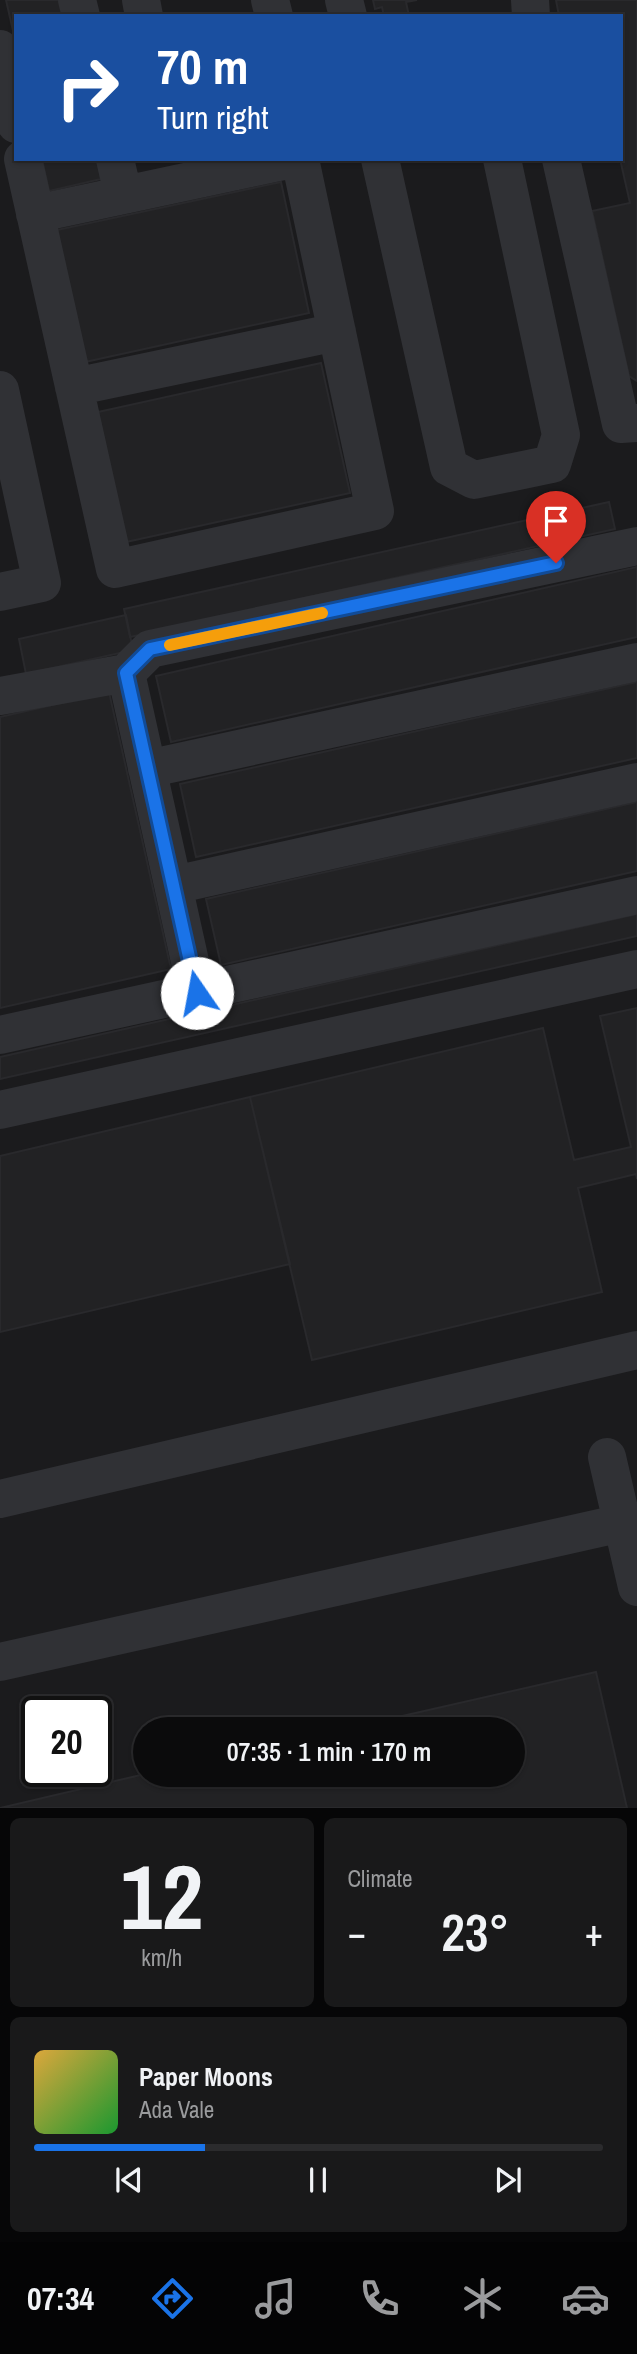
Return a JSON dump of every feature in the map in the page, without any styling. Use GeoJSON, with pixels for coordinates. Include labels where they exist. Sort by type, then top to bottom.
{"type":"FeatureCollection","features":[{"type":"Feature","properties":{"kind":"lane"},"geometry":{"type":"LineString","coordinates":[[0,49],[14,115]]}},
{"type":"Feature","properties":{"kind":"lane"},"geometry":{"type":"LineString","coordinates":[[23,161],[115,569],[375,511],[300,161]]}},
{"type":"Feature","properties":{"kind":"lane"},"geometry":{"type":"LineString","coordinates":[[35,214],[119,177],[274,161]]}},
{"type":"Feature","properties":{"kind":"lane"},"geometry":{"type":"LineString","coordinates":[[380,161],[449,467],[474,480],[552,464],[561,435],[502,161]]}},
{"type":"Feature","properties":{"kind":"lane"},"geometry":{"type":"LineString","coordinates":[[561,161],[621,424],[637,423]]}},
{"type":"Feature","properties":{"kind":"lane"},"geometry":{"type":"LineString","coordinates":[[74,387],[337,332]]}},
{"type":"Feature","properties":{"kind":"lane"},"geometry":{"type":"LineString","coordinates":[[0,390],[42,583],[0,592]]}},
{"type":"Feature","properties":{"kind":"lane"},"geometry":{"type":"LineString","coordinates":[[0,696],[126,673],[150,649],[637,546]]}},
{"type":"Feature","properties":{"kind":"lane"},"geometry":{"type":"LineString","coordinates":[[147,769],[637,662]]}},
{"type":"Feature","properties":{"kind":"lane"},"geometry":{"type":"LineString","coordinates":[[126,673],[197,993]]}},
{"type":"Feature","properties":{"kind":"lane"},"geometry":{"type":"LineString","coordinates":[[174,885],[637,782]]}},
{"type":"Feature","properties":{"kind":"lane"},"geometry":{"type":"LineString","coordinates":[[0,1035],[637,895]]}},
{"type":"Feature","properties":{"kind":"lane"},"geometry":{"type":"LineString","coordinates":[[0,1110],[637,969]]}},
{"type":"Feature","properties":{"kind":"lane"},"geometry":{"type":"LineString","coordinates":[[0,1499],[637,1350]]}},
{"type":"Feature","properties":{"kind":"lane"},"geometry":{"type":"LineString","coordinates":[[607,1457],[637,1587]]}},
{"type":"Feature","properties":{"kind":"lane"},"geometry":{"type":"LineString","coordinates":[[0,1662],[622,1523]]}},
{"type":"Feature","properties":{"kind":"shaded area"},"geometry":{"type":"Polygon","coordinates":[[[0,0],[637,0],[637,1808],[0,1808],[0,0]]]}},
{"type":"Feature","properties":{"kind":"building"},"geometry":{"type":"Polygon","coordinates":[[[6,0],[60,0],[64,14],[14,14],[14,35],[6,0]]]}},
{"type":"Feature","properties":{"kind":"building"},"geometry":{"type":"Polygon","coordinates":[[[373,0],[417,0],[406,2],[409,14],[384,14],[382,7],[375,9],[373,0]]]}},
{"type":"Feature","properties":{"kind":"building"},"geometry":{"type":"Polygon","coordinates":[[[556,0],[637,0],[637,381],[629,376],[592,211],[630,203],[620,161],[623,161],[623,14],[559,14],[556,0]]]}},
{"type":"Feature","properties":{"kind":"building"},"geometry":{"type":"Polygon","coordinates":[[[42,161],[97,161],[101,179],[49,191],[42,161]]]}},
{"type":"Feature","properties":{"kind":"building"},"geometry":{"type":"Polygon","coordinates":[[[281,182],[309,313],[85,362],[57,230],[281,182]]]}},
{"type":"Feature","properties":{"kind":"building"},"geometry":{"type":"Polygon","coordinates":[[[321,363],[350,493],[126,542],[98,412],[321,363]]]}},
{"type":"Feature","properties":{"kind":"building"},"geometry":{"type":"Polygon","coordinates":[[[609,502],[615,529],[130,637],[124,609],[609,502]]]}},
{"type":"Feature","properties":{"kind":"building"},"geometry":{"type":"Polygon","coordinates":[[[637,567],[637,637],[171,742],[156,676],[637,567]]]}},
{"type":"Feature","properties":{"kind":"building"},"geometry":{"type":"Polygon","coordinates":[[[126,615],[133,650],[26,674],[19,639],[126,615]]]}},
{"type":"Feature","properties":{"kind":"building"},"geometry":{"type":"Polygon","coordinates":[[[637,682],[637,758],[196,857],[180,784],[637,682]]]}},
{"type":"Feature","properties":{"kind":"building"},"geometry":{"type":"Polygon","coordinates":[[[109,692],[171,969],[0,1008],[0,717],[109,692]]]}},
{"type":"Feature","properties":{"kind":"building"},"geometry":{"type":"Polygon","coordinates":[[[637,802],[637,871],[221,965],[206,899],[637,802]]]}},
{"type":"Feature","properties":{"kind":"building"},"geometry":{"type":"Polygon","coordinates":[[[637,914],[637,936],[0,1079],[0,1057],[637,914]]]}},
{"type":"Feature","properties":{"kind":"building"},"geometry":{"type":"Polygon","coordinates":[[[637,1008],[637,1179],[636,1174],[578,1188],[602,1292],[312,1360],[250,1097],[543,1028],[574,1160],[631,1147],[600,1016],[637,1008]]]}},
{"type":"Feature","properties":{"kind":"building"},"geometry":{"type":"Polygon","coordinates":[[[250,1097],[290,1264],[0,1332],[0,1156],[250,1097]]]}},
{"type":"Feature","properties":{"kind":"building"},"geometry":{"type":"Polygon","coordinates":[[[596,1672],[627,1808],[0,1808],[90,1787],[112,1787],[112,1782],[133,1777],[133,1787],[525,1787],[525,1717],[398,1717],[596,1672]]]}},
{"type":"Feature","properties":{"kind":"slow traffic"},"geometry":{"type":"LineString","coordinates":[[170,645],[322,613]]}},
{"type":"Feature","properties":{"kind":"route"},"geometry":{"type":"LineString","coordinates":[[197,993],[126,673],[150,649],[556,563]]}}]}
